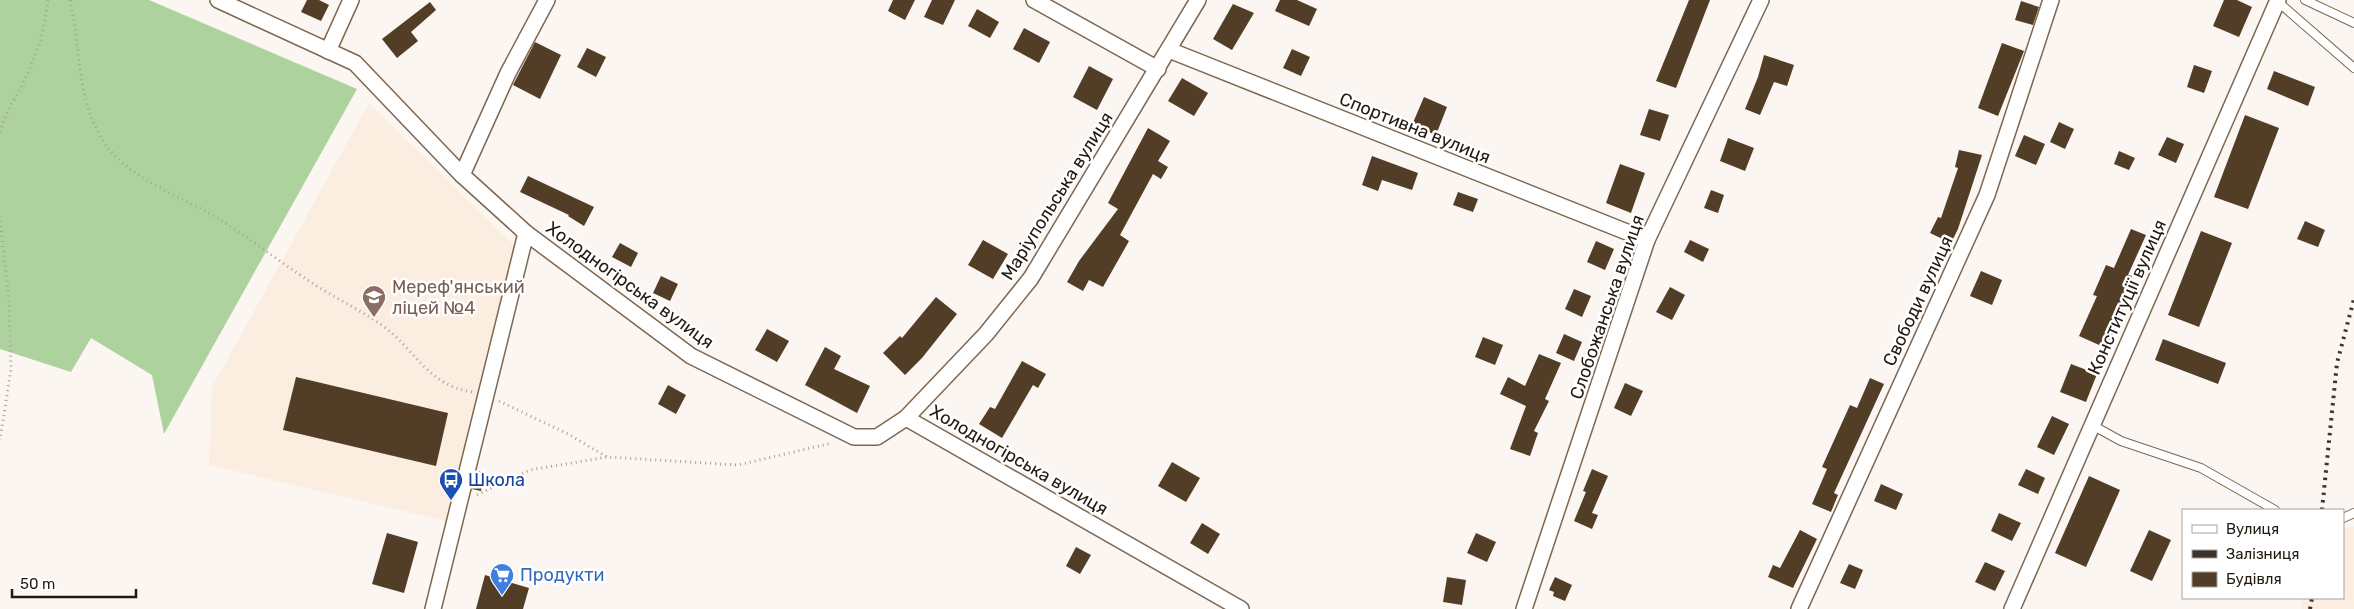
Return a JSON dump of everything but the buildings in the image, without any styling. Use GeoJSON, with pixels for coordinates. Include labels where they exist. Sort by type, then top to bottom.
{"type":"FeatureCollection","features":[{"type":"Feature","properties":{"kind":"street","name":"Холодногірська вулиця"},"geometry":{"type":"LineString","coordinates":[[218,0],[355,63],[462,174],[526,232],[691,356],[854,437],[877,437],[906,418],[1235,608]]}},
{"type":"Feature","properties":{"kind":"street"},"geometry":{"type":"LineString","coordinates":[[328,51],[351,0]]}},
{"type":"Feature","properties":{"kind":"street"},"geometry":{"type":"LineString","coordinates":[[462,174],[508,73],[547,0]]}},
{"type":"Feature","properties":{"kind":"street"},"geometry":{"type":"LineString","coordinates":[[1034,0],[1158,69]]}},
{"type":"Feature","properties":{"kind":"street","name":"Маріупольська вулиця"},"geometry":{"type":"LineString","coordinates":[[906,418],[986,334],[1031,278],[1198,0]]}},
{"type":"Feature","properties":{"kind":"street","name":"Слобожанська вулиця"},"geometry":{"type":"LineString","coordinates":[[1524,609],[1647,240],[1761,0]]}},
{"type":"Feature","properties":{"kind":"street","name":"Свободи вулиця"},"geometry":{"type":"LineString","coordinates":[[1800,609],[1988,195],[2051,0]]}},
{"type":"Feature","properties":{"kind":"street","name":"Конституції вулиця"},"geometry":{"type":"LineString","coordinates":[[2012,609],[2276,0]]}},
{"type":"Feature","properties":{"kind":"street","name":"Спортивна вулиця"},"geometry":{"type":"LineString","coordinates":[[1169,50],[1647,240]]}},
{"type":"Feature","properties":{"kind":"street"},"geometry":{"type":"LineString","coordinates":[[433,609],[526,232]]}},
{"type":"Feature","properties":{"kind":"lane"},"geometry":{"type":"LineString","coordinates":[[2276,0],[2354,68]]}},
{"type":"Feature","properties":{"kind":"lane"},"geometry":{"type":"LineString","coordinates":[[2305,0],[2354,23]]}},
{"type":"Feature","properties":{"kind":"lane"},"geometry":{"type":"LineString","coordinates":[[2092,424],[2121,440],[2200,468],[2273,509]]}},
{"type":"Feature","properties":{"kind":"path"},"geometry":{"type":"LineString","coordinates":[[0,132],[3,122],[30,69],[44,33],[48,0]]}},
{"type":"Feature","properties":{"kind":"path"},"geometry":{"type":"LineString","coordinates":[[70,0],[85,101],[104,143],[131,169],[221,220],[324,291],[385,327],[408,348],[420,364],[437,379],[455,390],[486,394],[568,434],[607,457]]}},
{"type":"Feature","properties":{"kind":"path"},"geometry":{"type":"LineString","coordinates":[[0,221],[9,298],[11,368],[0,440]]}},
{"type":"Feature","properties":{"kind":"path"},"geometry":{"type":"LineString","coordinates":[[460,503],[530,470],[607,457],[738,465],[854,437]]}},
{"type":"Feature","properties":{"kind":"shaded area","name":"Мереф'янський ліцей №4"},"geometry":{"type":"Polygon","coordinates":[[[369,103],[517,248],[446,521],[209,465],[212,387],[369,103]]]}},
{"type":"Feature","properties":{"kind":"shaded area"},"geometry":{"type":"Polygon","coordinates":[[[2354,527],[2354,609],[2301,609],[2302,599],[2344,599],[2344,528],[2354,527]]]}},
{"type":"Feature","properties":{"kind":"green space"},"geometry":{"type":"Polygon","coordinates":[[[0,0],[149,0],[357,89],[164,434],[152,375],[91,338],[71,372],[0,349],[0,0]]]}},
{"type":"Feature","properties":{"kind":"railway"},"geometry":{"type":"LineString","coordinates":[[2322,509],[2337,363],[2354,299]]}},
{"type":"Feature","properties":{"kind":"railway"},"geometry":{"type":"LineString","coordinates":[[2310,609],[2312,599]]}},
{"type":"Feature","properties":{"kind":"place","name":"Мереф'янський ліцей №4"},"geometry":{"type":"Point","coordinates":[374,318]}},
{"type":"Feature","properties":{"kind":"place","name":"Школа"},"geometry":{"type":"Point","coordinates":[451,501]}},
{"type":"Feature","properties":{"kind":"place","name":"Продукти"},"geometry":{"type":"Point","coordinates":[502,596]}}]}
